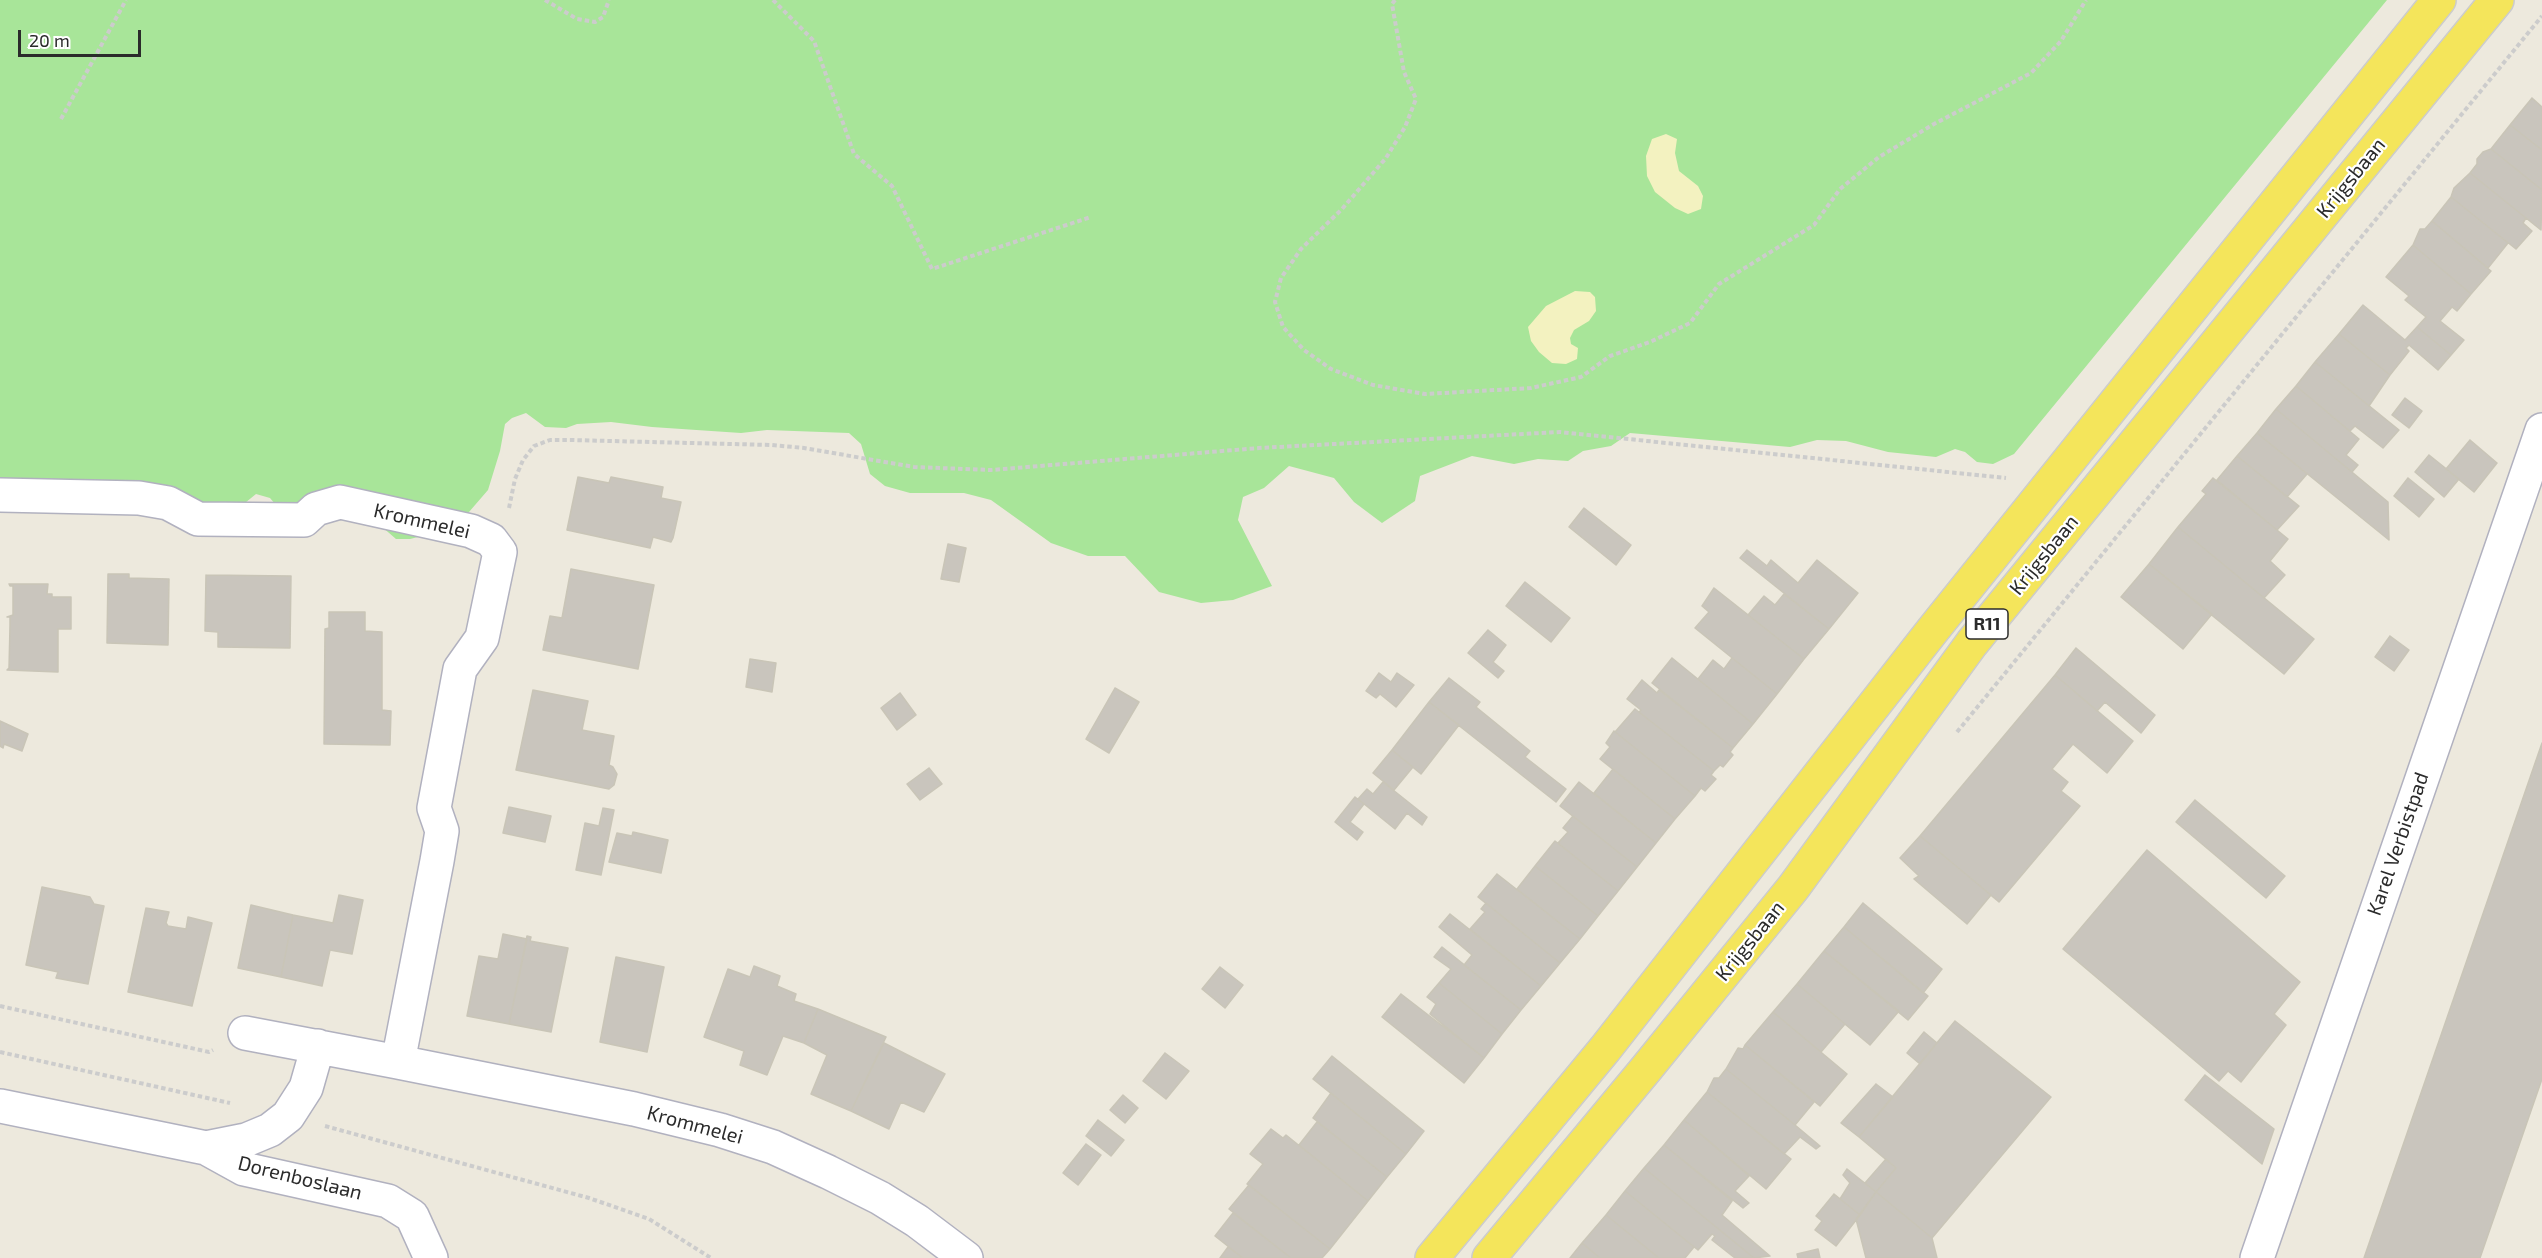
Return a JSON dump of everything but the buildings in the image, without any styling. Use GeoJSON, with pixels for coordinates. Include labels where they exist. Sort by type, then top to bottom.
{"type":"FeatureCollection","features":[{"type":"Feature","properties":{"kind":"main road","name":"Krijgsbaan"},"geometry":{"type":"LineString","coordinates":[[1432,1258],[1605,1049],[1932,631],[2439,0]]}},
{"type":"Feature","properties":{"kind":"main road","name":"Krijgsbaan"},"geometry":{"type":"LineString","coordinates":[[1489,1258],[1793,888],[1971,643],[2497,0]]}},
{"type":"Feature","properties":{"kind":"street","name":"Karel Verbistpad"},"geometry":{"type":"LineString","coordinates":[[2256,1258],[2542,430]]}},
{"type":"Feature","properties":{"kind":"street","name":"Krommelei"},"geometry":{"type":"LineString","coordinates":[[0,495],[139,498],[168,503],[198,519],[304,520],[316,509],[340,502],[471,531],[491,540],[500,552]]}},
{"type":"Feature","properties":{"kind":"street"},"geometry":{"type":"LineString","coordinates":[[398,1062],[442,831],[434,808],[460,669],[482,638],[500,552]]}},
{"type":"Feature","properties":{"kind":"street","name":"Krommelei"},"geometry":{"type":"LineString","coordinates":[[245,1033],[634,1109],[720,1130],[772,1148],[880,1198],[917,1221],[966,1258]]}},
{"type":"Feature","properties":{"kind":"street"},"geometry":{"type":"LineString","coordinates":[[206,1148],[246,1140],[270,1130],[288,1116],[306,1088],[318,1046]]}},
{"type":"Feature","properties":{"kind":"street","name":"Dorenboslaan"},"geometry":{"type":"LineString","coordinates":[[0,1106],[206,1148],[244,1169],[388,1201],[412,1216],[431,1258]]}},
{"type":"Feature","properties":{"kind":"path"},"geometry":{"type":"LineString","coordinates":[[61,119],[126,0]]}},
{"type":"Feature","properties":{"kind":"path"},"geometry":{"type":"LineString","coordinates":[[545,0],[577,20],[595,22],[603,17],[609,0]]}},
{"type":"Feature","properties":{"kind":"path"},"geometry":{"type":"LineString","coordinates":[[773,0],[814,41],[854,154],[892,186],[932,269],[1090,217]]}},
{"type":"Feature","properties":{"kind":"path"},"geometry":{"type":"LineString","coordinates":[[1395,0],[1392,4],[1404,72],[1416,99],[1405,127],[1386,158],[1349,201],[1301,249],[1281,278],[1275,302],[1283,327],[1304,350],[1331,369],[1373,385],[1425,394],[1531,388],[1581,377],[1610,356],[1650,342],[1690,323],[1719,284],[1814,225],[1840,189],[1879,156],[1934,123],[2031,74],[2061,41],[2086,0]]}},
{"type":"Feature","properties":{"kind":"path"},"geometry":{"type":"LineString","coordinates":[[1951,740],[2542,16]]}},
{"type":"Feature","properties":{"kind":"path"},"geometry":{"type":"LineString","coordinates":[[500,552],[515,479],[523,460],[534,446],[550,440],[772,445],[804,448],[914,467],[991,470],[1259,447],[1560,432],[2012,478]]}},
{"type":"Feature","properties":{"kind":"path"},"geometry":{"type":"LineString","coordinates":[[0,1006],[209,1052],[245,1033]]}},
{"type":"Feature","properties":{"kind":"path"},"geometry":{"type":"LineString","coordinates":[[0,1052],[231,1103]]}},
{"type":"Feature","properties":{"kind":"path"},"geometry":{"type":"LineString","coordinates":[[288,1116],[589,1198],[649,1219],[711,1258]]}},
{"type":"Feature","properties":{"kind":"green space"},"geometry":{"type":"Polygon","coordinates":[[[0,0],[2387,0],[2014,454],[1993,464],[1977,462],[1965,452],[1955,449],[1936,457],[1888,452],[1846,441],[1817,440],[1790,447],[1630,433],[1611,446],[1583,451],[1568,461],[1538,459],[1514,464],[1472,456],[1420,476],[1415,501],[1382,523],[1354,502],[1334,478],[1289,466],[1264,488],[1243,497],[1238,520],[1272,586],[1233,600],[1201,603],[1159,592],[1125,556],[1088,556],[1051,543],[991,500],[964,493],[910,493],[885,486],[870,474],[861,444],[849,433],[767,430],[741,433],[611,422],[577,424],[566,428],[545,427],[526,413],[512,418],[505,424],[500,451],[488,490],[469,512],[434,533],[410,539],[396,539],[381,526],[276,505],[270,498],[256,494],[240,507],[65,513],[0,493],[0,0]]]}},
{"type":"Feature","properties":{"kind":"sand"},"geometry":{"type":"Polygon","coordinates":[[[1666,134],[1677,139],[1675,153],[1679,171],[1698,186],[1703,196],[1701,209],[1688,214],[1675,208],[1655,192],[1647,176],[1646,156],[1652,139],[1666,134]]]}},
{"type":"Feature","properties":{"kind":"sand"},"geometry":{"type":"Polygon","coordinates":[[[1575,291],[1590,292],[1595,297],[1596,311],[1589,321],[1574,330],[1570,338],[1571,344],[1578,348],[1577,359],[1566,364],[1552,363],[1539,352],[1531,341],[1528,327],[1546,306],[1575,291]]]}}]}
